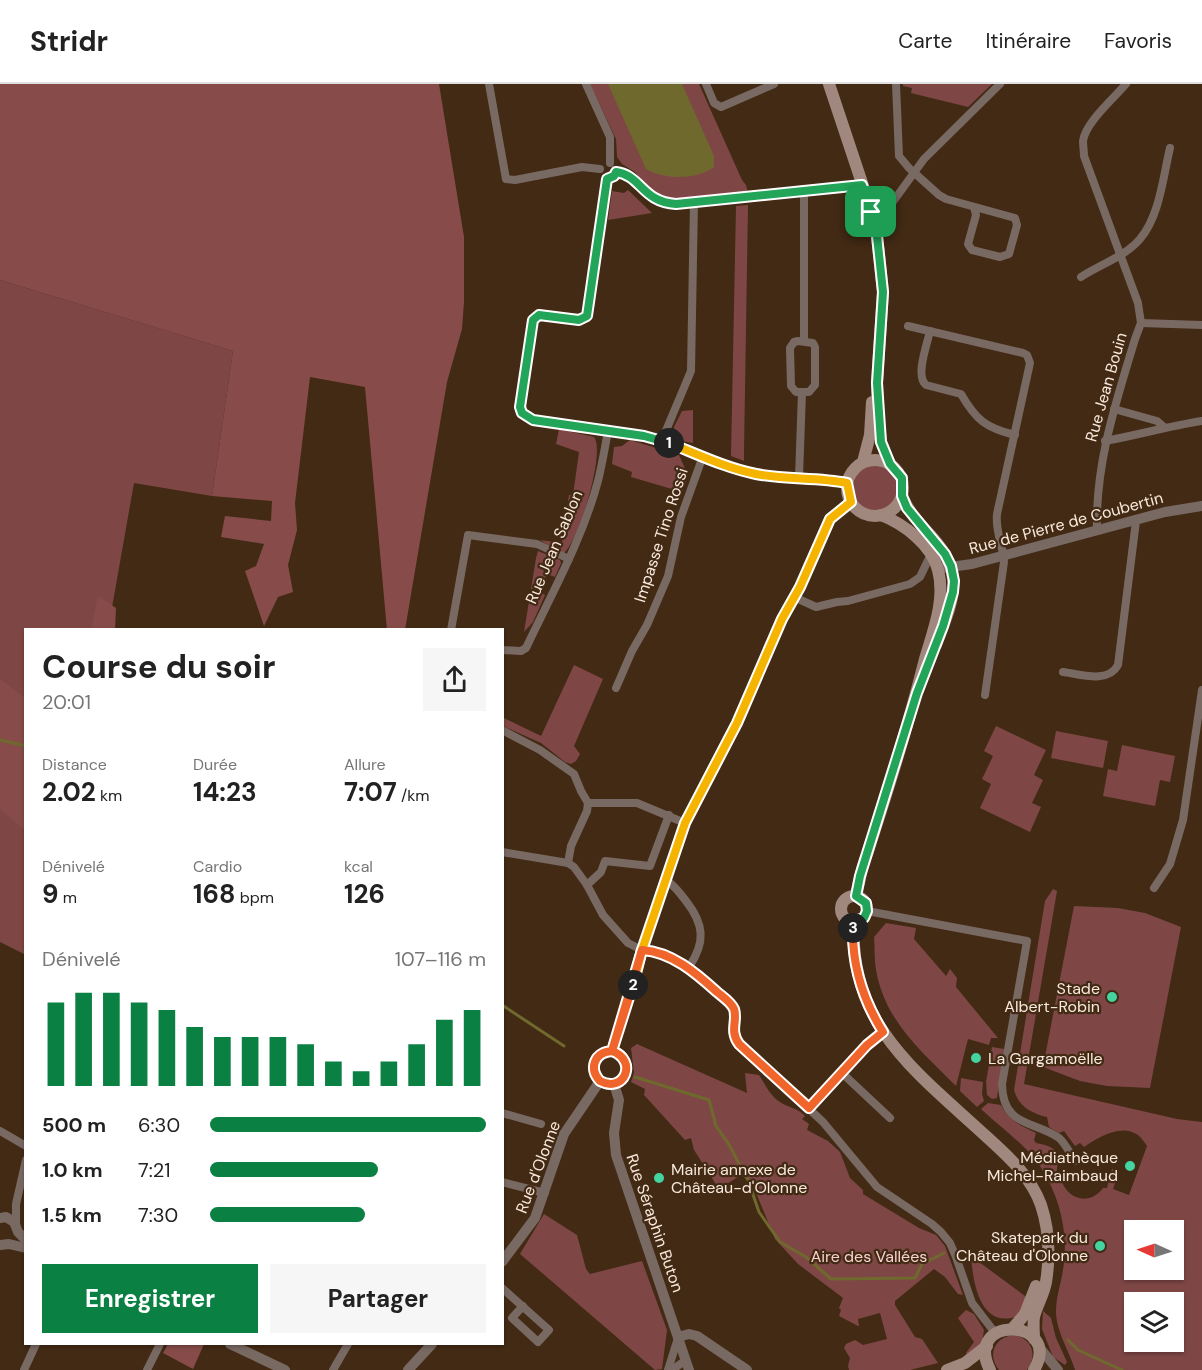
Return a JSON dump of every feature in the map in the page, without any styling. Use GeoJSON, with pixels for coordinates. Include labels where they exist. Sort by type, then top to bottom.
{"type":"FeatureCollection","features":[{"type":"Feature","properties":{"kind":"main road"},"geometry":{"type":"LineString","coordinates":[[829,84],[877,236],[883,292],[877,383],[881,442],[890,464],[902,478],[902,496],[911,514],[938,544],[951,566],[954,581],[950,604],[917,693],[862,869],[856,896]]}},
{"type":"Feature","properties":{"kind":"main road"},"geometry":{"type":"LineString","coordinates":[[863,462],[870,435],[872,402],[877,383]]}},
{"type":"Feature","properties":{"kind":"main road"},"geometry":{"type":"LineString","coordinates":[[890,464],[877,459],[863,462],[853,471],[847,483],[851,502],[864,514],[881,515],[905,527],[931,554],[938,568],[940,602],[917,693]]}},
{"type":"Feature","properties":{"kind":"main road"},"geometry":{"type":"LineString","coordinates":[[881,515],[894,508],[902,496]]}},
{"type":"Feature","properties":{"kind":"main road"},"geometry":{"type":"LineString","coordinates":[[856,896],[866,903],[867,911],[864,918],[854,921],[846,918],[842,907],[845,900],[856,896]]}},
{"type":"Feature","properties":{"kind":"main road"},"geometry":{"type":"LineString","coordinates":[[854,921],[854,950],[860,983],[869,1008],[883,1032],[907,1062],[1015,1163],[1030,1183],[1041,1206],[1048,1238],[1046,1283],[1034,1316],[1039,1360],[1034,1370]]}},
{"type":"Feature","properties":{"kind":"main road"},"geometry":{"type":"LineString","coordinates":[[946,1370],[965,1363],[987,1346],[996,1334],[1013,1328],[1025,1314],[1046,1266]]}},
{"type":"Feature","properties":{"kind":"main road"},"geometry":{"type":"LineString","coordinates":[[1013,1328],[1025,1331],[1036,1343]]}},
{"type":"Feature","properties":{"kind":"main road"},"geometry":{"type":"LineString","coordinates":[[987,1346],[986,1362],[990,1370]]}},
{"type":"Feature","properties":{"kind":"street"},"geometry":{"type":"LineString","coordinates":[[489,84],[506,179],[515,180],[582,167],[600,169]]}},
{"type":"Feature","properties":{"kind":"street"},"geometry":{"type":"LineString","coordinates":[[586,84],[610,137],[610,163]]}},
{"type":"Feature","properties":{"kind":"street"},"geometry":{"type":"LineString","coordinates":[[706,84],[714,103],[721,107],[774,84]]}},
{"type":"Feature","properties":{"kind":"street"},"geometry":{"type":"LineString","coordinates":[[896,84],[899,156],[939,195],[1015,218],[1017,225],[1009,254],[1000,257],[972,250],[968,244],[976,215],[974,207]]}},
{"type":"Feature","properties":{"kind":"street"},"geometry":{"type":"LineString","coordinates":[[871,212],[892,203],[914,171],[1000,84]]}},
{"type":"Feature","properties":{"kind":"street","name":"Rue Jean Bouin"},"geometry":{"type":"LineString","coordinates":[[1098,531],[1099,484],[1106,441],[1141,323],[1138,303],[1084,156],[1083,142],[1091,124],[1126,84]]}},
{"type":"Feature","properties":{"kind":"street"},"geometry":{"type":"LineString","coordinates":[[1081,277],[1119,255],[1139,240],[1153,217],[1170,148]]}},
{"type":"Feature","properties":{"kind":"street"},"geometry":{"type":"LineString","coordinates":[[600,169],[610,163]]}},
{"type":"Feature","properties":{"kind":"street"},"geometry":{"type":"LineString","coordinates":[[610,163],[615,167],[616,172]]}},
{"type":"Feature","properties":{"kind":"street"},"geometry":{"type":"LineString","coordinates":[[600,169],[603,177],[607,179]]}},
{"type":"Feature","properties":{"kind":"street"},"geometry":{"type":"LineString","coordinates":[[607,179],[614,176],[616,172]]}},
{"type":"Feature","properties":{"kind":"street"},"geometry":{"type":"LineString","coordinates":[[616,172],[628,176],[658,201],[676,204],[862,185]]}},
{"type":"Feature","properties":{"kind":"street"},"geometry":{"type":"LineString","coordinates":[[607,179],[587,316],[583,319],[539,315],[533,320],[520,407],[522,413],[533,420],[662,440],[758,475],[847,483]]}},
{"type":"Feature","properties":{"kind":"street"},"geometry":{"type":"LineString","coordinates":[[804,192],[804,341]]}},
{"type":"Feature","properties":{"kind":"street"},"geometry":{"type":"LineString","coordinates":[[662,440],[691,371],[694,202]]}},
{"type":"Feature","properties":{"kind":"street"},"geometry":{"type":"LineString","coordinates":[[1141,323],[1202,325]]}},
{"type":"Feature","properties":{"kind":"street"},"geometry":{"type":"LineString","coordinates":[[908,326],[1028,355],[1030,368],[997,514],[996,523],[1004,556],[985,695]]}},
{"type":"Feature","properties":{"kind":"street"},"geometry":{"type":"LineString","coordinates":[[930,331],[920,375],[922,383],[926,386],[961,394],[970,411],[980,420],[996,429],[1015,435]]}},
{"type":"Feature","properties":{"kind":"street"},"geometry":{"type":"LineString","coordinates":[[804,341],[813,343],[815,347],[815,385],[811,392],[802,392],[796,392],[791,386],[790,348],[794,342],[804,341]]}},
{"type":"Feature","properties":{"kind":"street"},"geometry":{"type":"LineString","coordinates":[[799,477],[802,392]]}},
{"type":"Feature","properties":{"kind":"street"},"geometry":{"type":"LineString","coordinates":[[1114,409],[1156,421],[1164,427]]}},
{"type":"Feature","properties":{"kind":"street"},"geometry":{"type":"LineString","coordinates":[[1106,441],[1164,427],[1202,421]]}},
{"type":"Feature","properties":{"kind":"street","name":"Rue Jean Sablon"},"geometry":{"type":"LineString","coordinates":[[504,650],[522,651],[526,648],[569,559],[599,479],[608,431]]}},
{"type":"Feature","properties":{"kind":"street","name":"Impasse Tino Rossi"},"geometry":{"type":"LineString","coordinates":[[616,688],[668,576],[681,517],[703,456]]}},
{"type":"Feature","properties":{"kind":"street"},"geometry":{"type":"LineString","coordinates":[[612,1051],[642,950],[685,823],[737,723],[766,654],[830,519],[851,502]]}},
{"type":"Feature","properties":{"kind":"street","name":"Rue de Pierre de Coubertin"},"geometry":{"type":"LineString","coordinates":[[938,568],[1004,556],[1183,508],[1202,506]]}},
{"type":"Feature","properties":{"kind":"street"},"geometry":{"type":"LineString","coordinates":[[1063,672],[1102,676],[1109,675],[1118,665],[1136,521]]}},
{"type":"Feature","properties":{"kind":"street"},"geometry":{"type":"LineString","coordinates":[[451,628],[468,535],[537,544],[569,559]]}},
{"type":"Feature","properties":{"kind":"street"},"geometry":{"type":"LineString","coordinates":[[794,597],[810,606],[822,606],[910,584],[920,577],[931,554]]}},
{"type":"Feature","properties":{"kind":"street"},"geometry":{"type":"LineString","coordinates":[[1154,888],[1170,864],[1184,820],[1202,690]]}},
{"type":"Feature","properties":{"kind":"street"},"geometry":{"type":"LineString","coordinates":[[504,731],[540,750],[574,774],[588,803],[587,811],[571,846],[568,863]]}},
{"type":"Feature","properties":{"kind":"street"},"geometry":{"type":"LineString","coordinates":[[588,803],[637,802],[685,823]]}},
{"type":"Feature","properties":{"kind":"street"},"geometry":{"type":"LineString","coordinates":[[587,885],[601,873],[605,861],[650,866],[669,815]]}},
{"type":"Feature","properties":{"kind":"street"},"geometry":{"type":"LineString","coordinates":[[504,852],[568,863],[574,867],[587,885],[603,915],[628,942],[642,950],[652,951],[689,967],[733,1006],[734,1033],[739,1044],[809,1108],[877,1187],[941,1232],[953,1250],[972,1303],[996,1334]]}},
{"type":"Feature","properties":{"kind":"street"},"geometry":{"type":"LineString","coordinates":[[666,880],[694,910],[701,927],[701,945],[689,967]]}},
{"type":"Feature","properties":{"kind":"street"},"geometry":{"type":"LineString","coordinates":[[867,911],[1027,941],[1002,1084],[1002,1098],[1017,1118],[1060,1139],[1075,1161]]}},
{"type":"Feature","properties":{"kind":"street"},"geometry":{"type":"LineString","coordinates":[[809,1108],[867,1045],[883,1032]]}},
{"type":"Feature","properties":{"kind":"street"},"geometry":{"type":"LineString","coordinates":[[612,1051],[622,1057],[626,1067],[623,1078],[614,1084],[600,1081],[594,1072],[594,1061],[602,1053],[612,1051]]}},
{"type":"Feature","properties":{"kind":"street"},"geometry":{"type":"LineString","coordinates":[[842,1073],[890,1118]]}},
{"type":"Feature","properties":{"kind":"street","name":"Rue d'Olonne"},"geometry":{"type":"LineString","coordinates":[[504,1259],[529,1228],[545,1193],[564,1134],[600,1081]]}},
{"type":"Feature","properties":{"kind":"street","name":"Rue Séraphin Buton"},"geometry":{"type":"LineString","coordinates":[[614,1084],[619,1105],[614,1133],[616,1155],[687,1365]]}},
{"type":"Feature","properties":{"kind":"street"},"geometry":{"type":"LineString","coordinates":[[504,1114],[541,1124]]}},
{"type":"Feature","properties":{"kind":"street"},"geometry":{"type":"LineString","coordinates":[[0,1131],[24,1145]]}},
{"type":"Feature","properties":{"kind":"street"},"geometry":{"type":"LineString","coordinates":[[3,1245],[15,1240],[20,1232],[16,1204],[24,1169]]}},
{"type":"Feature","properties":{"kind":"street"},"geometry":{"type":"LineString","coordinates":[[504,1183],[545,1193]]}},
{"type":"Feature","properties":{"kind":"street"},"geometry":{"type":"LineString","coordinates":[[16,1204],[3,1218],[20,1232]]}},
{"type":"Feature","properties":{"kind":"street"},"geometry":{"type":"LineString","coordinates":[[3,1245],[24,1248]]}},
{"type":"Feature","properties":{"kind":"street"},"geometry":{"type":"LineString","coordinates":[[504,1290],[523,1306]]}},
{"type":"Feature","properties":{"kind":"street"},"geometry":{"type":"LineString","coordinates":[[670,1370],[678,1337],[693,1334],[747,1370]]}},
{"type":"Feature","properties":{"kind":"street"},"geometry":{"type":"LineString","coordinates":[[1036,1343],[1048,1361],[1058,1370]]}},
{"type":"Feature","properties":{"kind":"street"},"geometry":{"type":"LineString","coordinates":[[24,1370],[36,1345]]}},
{"type":"Feature","properties":{"kind":"street"},"geometry":{"type":"LineString","coordinates":[[147,1370],[160,1345]]}},
{"type":"Feature","properties":{"kind":"street"},"geometry":{"type":"LineString","coordinates":[[232,1345],[285,1370]]}},
{"type":"Feature","properties":{"kind":"street"},"geometry":{"type":"LineString","coordinates":[[333,1370],[347,1345]]}},
{"type":"Feature","properties":{"kind":"street"},"geometry":{"type":"LineString","coordinates":[[408,1370],[431,1345]]}},
{"type":"Feature","properties":{"kind":"street"},"geometry":{"type":"LineString","coordinates":[[670,1370],[687,1365]]}},
{"type":"Feature","properties":{"kind":"green space"},"geometry":{"type":"Polygon","coordinates":[[[590,84],[699,84],[748,193],[666,200],[652,193],[635,172],[622,164],[617,157],[616,139],[590,84]]]}},
{"type":"Feature","properties":{"kind":"green space"},"geometry":{"type":"Polygon","coordinates":[[[903,84],[992,84],[968,107],[911,93],[912,88],[903,86],[903,84]]]}},
{"type":"Feature","properties":{"kind":"green space"},"geometry":{"type":"Polygon","coordinates":[[[628,190],[652,213],[608,220],[612,191],[624,193],[628,190]]]}},
{"type":"Feature","properties":{"kind":"green space"},"geometry":{"type":"Polygon","coordinates":[[[748,205],[744,461],[731,456],[736,206],[748,205]]]}},
{"type":"Feature","properties":{"kind":"green space"},"geometry":{"type":"Polygon","coordinates":[[[0,280],[233,351],[212,496],[134,483],[108,628],[24,628],[24,954],[0,942],[0,280]]]}},
{"type":"Feature","properties":{"kind":"green space"},"geometry":{"type":"Polygon","coordinates":[[[693,410],[693,443],[682,441],[675,434],[674,427],[682,411],[693,410]]]}},
{"type":"Feature","properties":{"kind":"green space"},"geometry":{"type":"Polygon","coordinates":[[[559,429],[594,437],[597,446],[589,497],[576,533],[563,554],[540,540],[562,543],[569,495],[573,495],[579,452],[556,444],[559,429]]]}},
{"type":"Feature","properties":{"kind":"green space"},"geometry":{"type":"Polygon","coordinates":[[[630,440],[679,455],[688,475],[682,492],[631,477],[632,472],[612,464],[614,447],[622,446],[630,440]]]}},
{"type":"Feature","properties":{"kind":"green space"},"geometry":{"type":"Polygon","coordinates":[[[876,465],[892,472],[899,488],[892,504],[876,511],[860,504],[853,488],[860,472],[876,465]]]}},
{"type":"Feature","properties":{"kind":"green space"},"geometry":{"type":"Polygon","coordinates":[[[538,551],[560,560],[561,563],[555,577],[547,574],[539,591],[545,595],[533,622],[524,632],[536,558],[538,551]]]}},
{"type":"Feature","properties":{"kind":"green space"},"geometry":{"type":"Polygon","coordinates":[[[574,665],[603,679],[574,746],[580,754],[576,761],[571,764],[565,762],[541,743],[504,726],[504,718],[541,736],[574,665]]]}},
{"type":"Feature","properties":{"kind":"green space"},"geometry":{"type":"Polygon","coordinates":[[[996,726],[1046,750],[1034,775],[1043,780],[1032,803],[1041,807],[1030,832],[980,808],[991,784],[982,779],[993,756],[984,751],[996,726]]]}},
{"type":"Feature","properties":{"kind":"green space"},"geometry":{"type":"Polygon","coordinates":[[[1056,731],[1108,741],[1103,768],[1051,758],[1056,731]]]}},
{"type":"Feature","properties":{"kind":"green space"},"geometry":{"type":"Polygon","coordinates":[[[1122,745],[1175,756],[1170,782],[1160,780],[1155,806],[1103,796],[1108,769],[1117,771],[1122,745]]]}},
{"type":"Feature","properties":{"kind":"green space"},"geometry":{"type":"Polygon","coordinates":[[[1053,889],[1057,891],[1024,1084],[1177,1119],[1202,1122],[1202,1370],[1075,1370],[1057,1319],[1056,1306],[1065,1256],[1064,1229],[1058,1203],[1040,1166],[1020,1144],[981,1109],[988,1103],[1001,1105],[1016,1122],[1036,1133],[1034,1140],[1036,1143],[1055,1150],[1058,1158],[1056,1178],[1061,1179],[1068,1192],[1079,1198],[1092,1197],[1103,1188],[1107,1188],[1112,1169],[1119,1172],[1113,1189],[1129,1195],[1147,1146],[1139,1136],[1131,1132],[1117,1131],[1102,1136],[1084,1147],[1080,1143],[1075,1146],[1064,1131],[1059,1133],[1049,1127],[1047,1117],[1022,1105],[1014,1090],[1045,901],[1053,889]]]}},
{"type":"Feature","properties":{"kind":"green space","name":"Stade Albert-Robin"},"geometry":{"type":"Polygon","coordinates":[[[1074,906],[1118,908],[1145,913],[1181,927],[1150,1088],[1107,1086],[1080,1081],[1043,1067],[1074,906]]]}},
{"type":"Feature","properties":{"kind":"green space"},"geometry":{"type":"Polygon","coordinates":[[[886,923],[916,928],[914,939],[946,976],[950,969],[957,978],[956,987],[998,1038],[991,1038],[989,1045],[968,1039],[956,1086],[906,1034],[887,1005],[876,970],[874,937],[886,923]]]}},
{"type":"Feature","properties":{"kind":"green space","name":"Aire des Vallées"},"geometry":{"type":"Polygon","coordinates":[[[637,1044],[747,1093],[745,1073],[759,1075],[776,1099],[805,1116],[802,1119],[809,1124],[807,1130],[828,1141],[840,1152],[850,1178],[863,1190],[863,1194],[919,1228],[936,1235],[945,1246],[963,1295],[958,1294],[945,1277],[934,1269],[895,1301],[895,1305],[915,1337],[922,1339],[938,1363],[910,1370],[849,1370],[850,1358],[844,1348],[846,1344],[855,1340],[863,1345],[887,1339],[880,1313],[858,1319],[859,1326],[839,1316],[843,1298],[798,1264],[775,1239],[752,1183],[741,1175],[719,1189],[694,1150],[691,1138],[685,1140],[644,1095],[645,1089],[631,1082],[634,1073],[631,1048],[637,1044]]]}},
{"type":"Feature","properties":{"kind":"green space"},"geometry":{"type":"Polygon","coordinates":[[[992,1047],[1004,1049],[997,1098],[992,1099],[987,1095],[986,1082],[992,1047]]]}},
{"type":"Feature","properties":{"kind":"green space"},"geometry":{"type":"Polygon","coordinates":[[[961,1078],[983,1082],[984,1101],[977,1107],[960,1091],[961,1078]]]}},
{"type":"Feature","properties":{"kind":"green space"},"geometry":{"type":"Polygon","coordinates":[[[544,1214],[577,1235],[586,1269],[590,1274],[642,1261],[667,1330],[662,1369],[655,1370],[520,1254],[544,1214]]]}},
{"type":"Feature","properties":{"kind":"green space"},"geometry":{"type":"Polygon","coordinates":[[[971,1256],[1025,1296],[1026,1299],[1018,1316],[1005,1319],[987,1310],[977,1291],[971,1256]]]}},
{"type":"Feature","properties":{"kind":"green space"},"geometry":{"type":"Polygon","coordinates":[[[966,1310],[974,1314],[984,1330],[982,1343],[969,1358],[966,1353],[974,1342],[958,1318],[966,1310]]]}},
{"type":"Feature","properties":{"kind":"green space"},"geometry":{"type":"Polygon","coordinates":[[[1043,1311],[1051,1318],[1056,1338],[1067,1362],[1065,1365],[1053,1357],[1042,1329],[1043,1311]]]}},
{"type":"Feature","properties":{"kind":"green space"},"geometry":{"type":"Polygon","coordinates":[[[1013,1335],[1029,1343],[1032,1353],[1030,1364],[1027,1370],[999,1370],[993,1359],[994,1348],[1001,1340],[1013,1335]]]}},
{"type":"Feature","properties":{"kind":"shaded area"},"geometry":{"type":"Polygon","coordinates":[[[0,84],[439,84],[464,237],[464,302],[462,329],[447,382],[405,628],[387,628],[365,387],[310,377],[295,503],[297,530],[288,565],[293,592],[278,597],[264,626],[245,571],[256,566],[264,544],[221,537],[225,516],[271,521],[272,501],[212,496],[233,351],[0,280],[0,84]]]}},
{"type":"Feature","properties":{"kind":"shaded area"},"geometry":{"type":"Polygon","coordinates":[[[608,84],[682,84],[714,156],[714,167],[698,174],[680,177],[662,175],[646,169],[608,84]]]}},
{"type":"Feature","properties":{"kind":"shaded area"},"geometry":{"type":"Polygon","coordinates":[[[98,596],[116,608],[115,628],[91,628],[98,596]]]}},
{"type":"Feature","properties":{"kind":"shaded area"},"geometry":{"type":"Polygon","coordinates":[[[0,679],[24,697],[24,829],[0,809],[0,679]]]}},
{"type":"Feature","properties":{"kind":"shaded area"},"geometry":{"type":"Polygon","coordinates":[[[167,1345],[204,1345],[193,1369],[163,1353],[167,1345]]]}},
{"type":"Feature","properties":{"kind":"waterway"},"geometry":{"type":"LineString","coordinates":[[0,740],[24,746]]}},
{"type":"Feature","properties":{"kind":"waterway"},"geometry":{"type":"LineString","coordinates":[[504,1006],[564,1046]]}},
{"type":"Feature","properties":{"kind":"waterway"},"geometry":{"type":"LineString","coordinates":[[635,1077],[709,1100],[716,1126],[748,1180],[759,1212],[780,1242],[806,1257],[831,1279],[915,1278],[922,1264],[944,1253]]}},
{"type":"Feature","properties":{"kind":"waterway"},"geometry":{"type":"LineString","coordinates":[[1068,1340],[1078,1350],[1122,1370]]}},
{"type":"Feature","properties":{"kind":"place","name":"Stade Albert-Robin"},"geometry":{"type":"Point","coordinates":[1112,997]}},
{"type":"Feature","properties":{"kind":"place","name":"La Gargamoëlle"},"geometry":{"type":"Point","coordinates":[976,1058]}},
{"type":"Feature","properties":{"kind":"place","name":"Médiathèque Michel-Raimbaud"},"geometry":{"type":"Point","coordinates":[1130,1166]}},
{"type":"Feature","properties":{"kind":"place","name":"Mairie annexe de Château-d'Olonne"},"geometry":{"type":"Point","coordinates":[659,1178]}},
{"type":"Feature","properties":{"kind":"place","name":"Skatepark du Château d'Olonne"},"geometry":{"type":"Point","coordinates":[1100,1246]}},
{"type":"Feature","properties":{"kind":"route"},"geometry":{"type":"LineString","coordinates":[[871,212],[862,185],[676,204],[658,201],[633,179],[616,172],[614,176],[607,179],[587,316],[579,320],[539,315],[533,320],[520,407],[522,413],[527,417],[533,420],[662,440],[758,475],[847,483],[851,502],[830,519],[800,587],[782,619],[737,723],[685,823],[642,950],[612,1051],[622,1057],[626,1073],[619,1082],[604,1084],[596,1077],[594,1061],[602,1053],[612,1051],[639,966],[642,950],[652,951],[689,967],[733,1006],[735,1039],[809,1108],[867,1045],[883,1032],[864,996],[856,965],[854,921],[864,918],[867,911],[866,903],[856,896],[856,892],[917,693],[950,604],[954,581],[949,560],[907,508],[902,496],[902,478],[890,464],[881,442],[877,383],[883,320],[883,292],[877,236],[871,212]]}}]}
